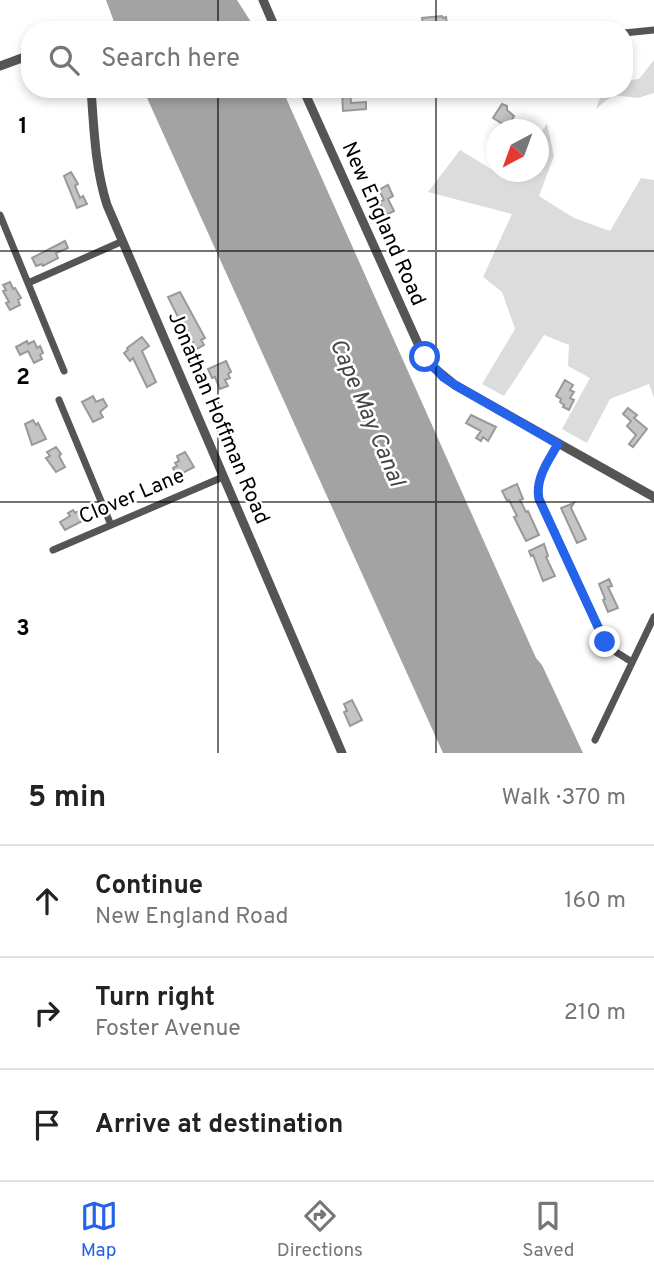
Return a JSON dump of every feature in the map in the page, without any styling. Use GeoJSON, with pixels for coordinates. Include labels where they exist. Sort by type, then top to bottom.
{"type":"FeatureCollection","features":[{"type":"Feature","properties":{"kind":"street"},"geometry":{"type":"LineString","coordinates":[[263,0],[272,21]]}},
{"type":"Feature","properties":{"kind":"street"},"geometry":{"type":"LineString","coordinates":[[633,32],[654,30]]}},
{"type":"Feature","properties":{"kind":"street"},"geometry":{"type":"LineString","coordinates":[[0,66],[21,58]]}},
{"type":"Feature","properties":{"kind":"street","name":"Jonathan Hoffman Road"},"geometry":{"type":"LineString","coordinates":[[92,98],[95,155],[107,205],[342,753]]}},
{"type":"Feature","properties":{"kind":"street","name":"New England Road"},"geometry":{"type":"LineString","coordinates":[[307,98],[425,357],[443,377],[455,385],[654,497]]}},
{"type":"Feature","properties":{"kind":"street"},"geometry":{"type":"LineString","coordinates":[[0,215],[64,371]]}},
{"type":"Feature","properties":{"kind":"street"},"geometry":{"type":"LineString","coordinates":[[28,283],[123,241]]}},
{"type":"Feature","properties":{"kind":"street"},"geometry":{"type":"LineString","coordinates":[[59,400],[111,525]]}},
{"type":"Feature","properties":{"kind":"street"},"geometry":{"type":"LineString","coordinates":[[558,444],[540,477],[539,499],[601,635],[611,649],[632,663]]}},
{"type":"Feature","properties":{"kind":"street","name":"Clover Lane"},"geometry":{"type":"LineString","coordinates":[[53,550],[223,477]]}},
{"type":"Feature","properties":{"kind":"street"},"geometry":{"type":"LineString","coordinates":[[595,740],[654,617]]}},
{"type":"Feature","properties":{"kind":"shaded area"},"geometry":{"type":"Polygon","coordinates":[[[654,60],[654,93],[633,97],[633,80],[639,79],[654,60]]]}},
{"type":"Feature","properties":{"kind":"shaded area"},"geometry":{"type":"Polygon","coordinates":[[[600,98],[609,98],[596,109],[600,98]]]}},
{"type":"Feature","properties":{"kind":"shaded area"},"geometry":{"type":"Polygon","coordinates":[[[549,133],[554,156],[549,169],[549,133]]]}},
{"type":"Feature","properties":{"kind":"shaded area"},"geometry":{"type":"Polygon","coordinates":[[[460,150],[486,166],[486,182],[544,182],[539,196],[574,218],[610,231],[641,178],[654,180],[654,398],[649,384],[610,399],[587,443],[562,429],[590,378],[568,366],[569,345],[544,335],[504,396],[482,384],[515,329],[502,292],[483,277],[512,214],[428,192],[460,150]]]}},
{"type":"Feature","properties":{"kind":"water"},"geometry":{"type":"Polygon","coordinates":[[[106,0],[237,0],[250,21],[114,21],[106,0]]]}},
{"type":"Feature","properties":{"kind":"water","name":"Cape May Canal"},"geometry":{"type":"Polygon","coordinates":[[[147,98],[286,98],[536,658],[542,665],[583,753],[443,753],[147,98]]]}},
{"type":"Feature","properties":{"kind":"building"},"geometry":{"type":"Polygon","coordinates":[[[442,16],[446,17],[447,21],[422,21],[422,18],[442,16]]]}},
{"type":"Feature","properties":{"kind":"building"},"geometry":{"type":"Polygon","coordinates":[[[342,98],[351,98],[351,103],[366,102],[366,109],[343,111],[342,98]]]}},
{"type":"Feature","properties":{"kind":"building"},"geometry":{"type":"Polygon","coordinates":[[[502,104],[507,106],[507,110],[514,116],[512,119],[493,118],[502,104]]]}},
{"type":"Feature","properties":{"kind":"building"},"geometry":{"type":"Polygon","coordinates":[[[71,172],[78,184],[75,186],[80,198],[83,196],[87,204],[77,208],[64,176],[71,172]]]}},
{"type":"Feature","properties":{"kind":"building"},"geometry":{"type":"Polygon","coordinates":[[[388,185],[393,196],[388,199],[394,211],[386,215],[379,202],[384,200],[379,190],[388,185]]]}},
{"type":"Feature","properties":{"kind":"building"},"geometry":{"type":"Polygon","coordinates":[[[65,241],[68,248],[56,253],[58,258],[43,266],[36,266],[32,258],[65,241]]]}},
{"type":"Feature","properties":{"kind":"building"},"geometry":{"type":"Polygon","coordinates":[[[10,282],[21,298],[18,300],[20,305],[10,310],[3,285],[10,282]]]}},
{"type":"Feature","properties":{"kind":"building"},"geometry":{"type":"Polygon","coordinates":[[[180,292],[205,338],[201,340],[204,345],[195,350],[168,297],[180,292]]]}},
{"type":"Feature","properties":{"kind":"building"},"geometry":{"type":"Polygon","coordinates":[[[142,337],[149,346],[142,351],[156,382],[147,387],[133,358],[130,361],[124,353],[142,337]]]}},
{"type":"Feature","properties":{"kind":"building"},"geometry":{"type":"Polygon","coordinates":[[[27,341],[28,344],[34,341],[37,348],[40,346],[42,359],[34,363],[28,351],[20,355],[16,347],[27,341]]]}},
{"type":"Feature","properties":{"kind":"building"},"geometry":{"type":"Polygon","coordinates":[[[226,361],[231,372],[228,374],[230,378],[225,380],[228,386],[220,389],[208,369],[226,361]]]}},
{"type":"Feature","properties":{"kind":"building"},"geometry":{"type":"Polygon","coordinates":[[[565,380],[573,385],[570,390],[574,392],[570,398],[574,400],[569,410],[563,407],[561,399],[556,396],[565,380]]]}},
{"type":"Feature","properties":{"kind":"building"},"geometry":{"type":"Polygon","coordinates":[[[93,396],[96,402],[103,399],[107,406],[100,412],[103,417],[93,422],[82,402],[93,396]]]}},
{"type":"Feature","properties":{"kind":"building"},"geometry":{"type":"Polygon","coordinates":[[[628,408],[637,415],[634,418],[647,429],[633,447],[629,444],[636,435],[627,426],[631,421],[623,414],[628,408]]]}},
{"type":"Feature","properties":{"kind":"building"},"geometry":{"type":"Polygon","coordinates":[[[471,415],[496,427],[488,441],[483,437],[481,441],[476,438],[481,431],[466,423],[471,415]]]}},
{"type":"Feature","properties":{"kind":"building"},"geometry":{"type":"Polygon","coordinates":[[[33,420],[36,425],[38,423],[46,439],[32,445],[25,424],[33,420]]]}},
{"type":"Feature","properties":{"kind":"building"},"geometry":{"type":"Polygon","coordinates":[[[56,447],[65,467],[56,472],[46,458],[50,456],[47,452],[56,447]]]}},
{"type":"Feature","properties":{"kind":"building"},"geometry":{"type":"Polygon","coordinates":[[[185,452],[194,467],[177,476],[173,468],[179,461],[177,456],[185,452]]]}},
{"type":"Feature","properties":{"kind":"building"},"geometry":{"type":"Polygon","coordinates":[[[517,484],[523,499],[520,500],[539,535],[526,541],[514,517],[517,516],[502,491],[517,484]]]}},
{"type":"Feature","properties":{"kind":"building"},"geometry":{"type":"Polygon","coordinates":[[[574,503],[571,508],[586,539],[577,543],[561,508],[574,503]]]}},
{"type":"Feature","properties":{"kind":"building"},"geometry":{"type":"Polygon","coordinates":[[[73,510],[75,513],[81,510],[86,519],[65,530],[60,522],[70,516],[68,513],[73,510]]]}},
{"type":"Feature","properties":{"kind":"building"},"geometry":{"type":"Polygon","coordinates":[[[544,544],[548,556],[546,557],[555,576],[543,581],[529,551],[544,544]]]}},
{"type":"Feature","properties":{"kind":"building"},"geometry":{"type":"Polygon","coordinates":[[[609,579],[612,586],[608,587],[618,608],[608,612],[599,584],[609,579]]]}},
{"type":"Feature","properties":{"kind":"building"},"geometry":{"type":"Polygon","coordinates":[[[352,700],[362,720],[350,726],[344,712],[347,711],[344,704],[352,700]]]}},
{"type":"Feature","properties":{"kind":"route"},"geometry":{"type":"LineString","coordinates":[[425,357],[443,377],[455,385],[558,444],[540,477],[539,499],[605,642]]}}]}
